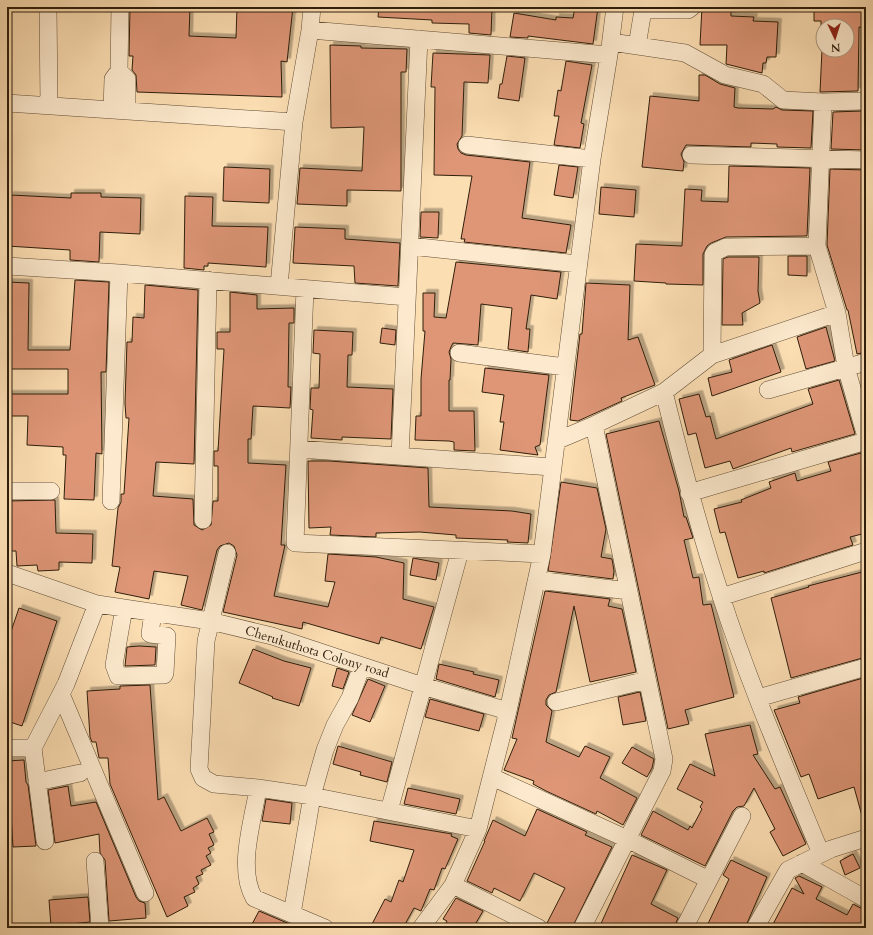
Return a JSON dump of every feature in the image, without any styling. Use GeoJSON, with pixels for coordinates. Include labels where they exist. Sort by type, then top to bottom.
{"type":"FeatureCollection","features":[{"type":"Feature","properties":{"kind":"street"},"geometry":{"type":"LineString","coordinates":[[48,7],[49,106]]}},
{"type":"Feature","properties":{"kind":"street"},"geometry":{"type":"LineString","coordinates":[[119,110],[127,79],[119,71],[120,7]]}},
{"type":"Feature","properties":{"kind":"street"},"geometry":{"type":"LineString","coordinates":[[279,286],[294,122],[310,30],[312,7]]}},
{"type":"Feature","properties":{"kind":"street"},"geometry":{"type":"LineString","coordinates":[[421,928],[453,885],[478,829],[508,711],[537,580],[542,554],[592,159],[615,9],[688,10],[692,7]]}},
{"type":"Feature","properties":{"kind":"street"},"geometry":{"type":"LineString","coordinates":[[637,46],[643,10]]}},
{"type":"Feature","properties":{"kind":"street"},"geometry":{"type":"LineString","coordinates":[[310,30],[419,39],[610,48],[637,46],[685,54],[725,75],[763,84],[783,100],[823,102],[866,101]]}},
{"type":"Feature","properties":{"kind":"street"},"geometry":{"type":"LineString","coordinates":[[400,456],[419,39]]}},
{"type":"Feature","properties":{"kind":"street"},"geometry":{"type":"LineString","coordinates":[[823,102],[822,158],[817,246],[837,313],[846,367],[866,437]]}},
{"type":"Feature","properties":{"kind":"street"},"geometry":{"type":"LineString","coordinates":[[7,103],[294,122]]}},
{"type":"Feature","properties":{"kind":"street"},"geometry":{"type":"LineString","coordinates":[[467,145],[592,159]]}},
{"type":"Feature","properties":{"kind":"street"},"geometry":{"type":"LineString","coordinates":[[691,155],[866,160]]}},
{"type":"Feature","properties":{"kind":"street"},"geometry":{"type":"LineString","coordinates":[[410,246],[578,264]]}},
{"type":"Feature","properties":{"kind":"street"},"geometry":{"type":"LineString","coordinates":[[712,355],[713,255],[715,252],[726,247],[817,246]]}},
{"type":"Feature","properties":{"kind":"street"},"geometry":{"type":"LineString","coordinates":[[7,266],[119,273],[407,297]]}},
{"type":"Feature","properties":{"kind":"street"},"geometry":{"type":"LineString","coordinates":[[111,502],[119,273]]}},
{"type":"Feature","properties":{"kind":"street"},"geometry":{"type":"LineString","coordinates":[[203,520],[208,280]]}},
{"type":"Feature","properties":{"kind":"street"},"geometry":{"type":"LineString","coordinates":[[305,289],[295,543],[542,554]]}},
{"type":"Feature","properties":{"kind":"street"},"geometry":{"type":"LineString","coordinates":[[556,441],[664,392],[712,355],[837,313]]}},
{"type":"Feature","properties":{"kind":"street"},"geometry":{"type":"LineString","coordinates":[[459,354],[565,368]]}},
{"type":"Feature","properties":{"kind":"street"},"geometry":{"type":"LineString","coordinates":[[768,390],[866,362]]}},
{"type":"Feature","properties":{"kind":"street"},"geometry":{"type":"LineString","coordinates":[[664,392],[689,493],[721,597],[758,698],[821,854]]}},
{"type":"Feature","properties":{"kind":"street"},"geometry":{"type":"LineString","coordinates":[[582,928],[662,772],[664,759],[594,425]]}},
{"type":"Feature","properties":{"kind":"street"},"geometry":{"type":"LineString","coordinates":[[689,493],[866,441]]}},
{"type":"Feature","properties":{"kind":"street"},"geometry":{"type":"LineString","coordinates":[[299,449],[552,467]]}},
{"type":"Feature","properties":{"kind":"street"},"geometry":{"type":"LineString","coordinates":[[7,491],[51,491]]}},
{"type":"Feature","properties":{"kind":"street"},"geometry":{"type":"LineString","coordinates":[[389,811],[460,551]]}},
{"type":"Feature","properties":{"kind":"street"},"geometry":{"type":"LineString","coordinates":[[721,597],[866,551]]}},
{"type":"Feature","properties":{"kind":"street"},"geometry":{"type":"LineString","coordinates":[[227,553],[206,641],[199,769],[203,778],[214,784],[258,788],[312,796],[478,829]]}},
{"type":"Feature","properties":{"kind":"street","name":"Cherukuthota Colony road"},"geometry":{"type":"LineString","coordinates":[[7,573],[97,604],[210,621],[272,636],[423,686],[508,711]]}},
{"type":"Feature","properties":{"kind":"street"},"geometry":{"type":"LineString","coordinates":[[537,580],[629,591]]}},
{"type":"Feature","properties":{"kind":"street"},"geometry":{"type":"LineString","coordinates":[[45,842],[33,748],[61,694],[97,604]]}},
{"type":"Feature","properties":{"kind":"street"},"geometry":{"type":"LineString","coordinates":[[124,608],[114,665],[118,676],[164,675],[167,636],[150,634],[153,612]]}},
{"type":"Feature","properties":{"kind":"street"},"geometry":{"type":"LineString","coordinates":[[292,914],[312,796],[325,750],[335,725],[350,698],[362,666]]}},
{"type":"Feature","properties":{"kind":"street"},"geometry":{"type":"LineString","coordinates":[[758,698],[866,667]]}},
{"type":"Feature","properties":{"kind":"street"},"geometry":{"type":"LineString","coordinates":[[556,702],[647,680]]}},
{"type":"Feature","properties":{"kind":"street"},"geometry":{"type":"LineString","coordinates":[[61,694],[145,893]]}},
{"type":"Feature","properties":{"kind":"street"},"geometry":{"type":"LineString","coordinates":[[7,748],[33,748]]}},
{"type":"Feature","properties":{"kind":"street"},"geometry":{"type":"LineString","coordinates":[[37,782],[80,773]]}},
{"type":"Feature","properties":{"kind":"street"},"geometry":{"type":"LineString","coordinates":[[492,777],[627,839],[709,880]]}},
{"type":"Feature","properties":{"kind":"street"},"geometry":{"type":"LineString","coordinates":[[258,788],[245,866],[248,888],[254,898],[325,928]]}},
{"type":"Feature","properties":{"kind":"street"},"geometry":{"type":"LineString","coordinates":[[684,928],[742,816]]}},
{"type":"Feature","properties":{"kind":"street"},"geometry":{"type":"LineString","coordinates":[[755,928],[788,870],[821,854],[866,838]]}},
{"type":"Feature","properties":{"kind":"street"},"geometry":{"type":"LineString","coordinates":[[95,861],[100,928]]}},
{"type":"Feature","properties":{"kind":"street"},"geometry":{"type":"LineString","coordinates":[[802,863],[866,899]]}},
{"type":"Feature","properties":{"kind":"street"},"geometry":{"type":"LineString","coordinates":[[453,885],[539,928]]}},
{"type":"Feature","properties":{"kind":"building"},"geometry":{"type":"Polygon","coordinates":[[[130,7],[190,7],[189,36],[236,38],[237,7],[293,7],[287,62],[281,61],[282,97],[137,92],[136,75],[132,70],[133,56],[129,56],[130,7]]]}},
{"type":"Feature","properties":{"kind":"building"},"geometry":{"type":"Polygon","coordinates":[[[379,7],[492,7],[491,35],[469,33],[469,24],[432,23],[432,20],[378,17],[379,7]]]}},
{"type":"Feature","properties":{"kind":"building"},"geometry":{"type":"Polygon","coordinates":[[[575,7],[598,7],[593,44],[528,36],[528,38],[510,37],[514,13],[556,20],[556,17],[573,18],[575,7]]]}},
{"type":"Feature","properties":{"kind":"building"},"geometry":{"type":"Polygon","coordinates":[[[702,7],[731,7],[731,16],[754,17],[753,21],[778,22],[776,57],[767,57],[766,63],[763,63],[762,73],[726,64],[727,45],[700,45],[702,7]]]}},
{"type":"Feature","properties":{"kind":"building"},"geometry":{"type":"Polygon","coordinates":[[[814,7],[866,7],[866,28],[859,27],[858,91],[820,92],[822,58],[855,58],[855,18],[815,18],[814,21],[814,7]]]}},
{"type":"Feature","properties":{"kind":"building"},"geometry":{"type":"Polygon","coordinates":[[[330,45],[361,46],[361,48],[407,49],[406,72],[401,72],[401,191],[347,190],[347,206],[297,204],[300,168],[362,171],[364,127],[331,128],[330,45]]]}},
{"type":"Feature","properties":{"kind":"building"},"geometry":{"type":"Polygon","coordinates":[[[433,53],[490,55],[488,83],[464,82],[462,136],[457,144],[458,149],[461,153],[466,155],[530,162],[522,218],[571,225],[566,253],[464,242],[465,239],[461,239],[472,176],[434,175],[435,87],[431,87],[433,53]]]}},
{"type":"Feature","properties":{"kind":"building"},"geometry":{"type":"Polygon","coordinates":[[[507,56],[525,58],[519,101],[498,98],[507,56]]]}},
{"type":"Feature","properties":{"kind":"building"},"geometry":{"type":"Polygon","coordinates":[[[566,61],[592,65],[581,123],[584,124],[580,148],[554,145],[559,116],[554,116],[558,90],[561,91],[566,61]]]}},
{"type":"Feature","properties":{"kind":"building"},"geometry":{"type":"Polygon","coordinates":[[[699,75],[705,75],[720,84],[735,88],[734,107],[773,109],[776,107],[782,110],[813,111],[811,148],[777,147],[777,144],[751,143],[751,147],[686,145],[681,154],[684,162],[683,171],[642,167],[650,96],[699,101],[699,75]]]}},
{"type":"Feature","properties":{"kind":"building"},"geometry":{"type":"Polygon","coordinates":[[[862,111],[862,123],[866,123],[866,150],[831,149],[833,112],[862,111]]]}},
{"type":"Feature","properties":{"kind":"building"},"geometry":{"type":"Polygon","coordinates":[[[559,165],[578,167],[573,198],[554,195],[559,165]]]}},
{"type":"Feature","properties":{"kind":"building"},"geometry":{"type":"Polygon","coordinates":[[[729,166],[810,168],[807,236],[726,237],[711,243],[707,246],[703,254],[703,285],[634,281],[636,244],[682,246],[685,189],[702,190],[701,201],[728,202],[729,166]]]}},
{"type":"Feature","properties":{"kind":"building"},"geometry":{"type":"Polygon","coordinates":[[[224,167],[270,169],[269,203],[223,201],[224,167]]]}},
{"type":"Feature","properties":{"kind":"building"},"geometry":{"type":"Polygon","coordinates":[[[830,169],[866,170],[866,352],[857,354],[848,310],[827,245],[830,169]]]}},
{"type":"Feature","properties":{"kind":"building"},"geometry":{"type":"Polygon","coordinates":[[[601,187],[636,190],[634,217],[599,214],[601,187]]]}},
{"type":"Feature","properties":{"kind":"building"},"geometry":{"type":"Polygon","coordinates":[[[71,193],[101,193],[101,197],[141,198],[140,234],[100,232],[99,262],[70,260],[70,250],[7,246],[10,195],[71,198],[71,193]]]}},
{"type":"Feature","properties":{"kind":"building"},"geometry":{"type":"Polygon","coordinates":[[[185,196],[213,197],[212,226],[268,227],[266,267],[208,263],[208,266],[204,266],[204,270],[184,268],[185,196]]]}},
{"type":"Feature","properties":{"kind":"building"},"geometry":{"type":"Polygon","coordinates":[[[421,212],[439,212],[438,238],[420,237],[421,212]]]}},
{"type":"Feature","properties":{"kind":"building"},"geometry":{"type":"Polygon","coordinates":[[[295,227],[345,229],[345,239],[400,243],[398,286],[355,283],[354,266],[293,263],[295,227]]]}},
{"type":"Feature","properties":{"kind":"building"},"geometry":{"type":"Polygon","coordinates":[[[788,256],[807,256],[807,276],[788,275],[788,256]]]}},
{"type":"Feature","properties":{"kind":"building"},"geometry":{"type":"Polygon","coordinates":[[[728,257],[759,257],[758,291],[760,303],[742,313],[743,325],[722,325],[723,259],[728,257]]]}},
{"type":"Feature","properties":{"kind":"building"},"geometry":{"type":"Polygon","coordinates":[[[456,262],[561,272],[557,299],[531,295],[526,329],[530,329],[528,352],[508,349],[512,308],[481,304],[478,345],[453,343],[451,347],[449,352],[451,359],[449,411],[474,411],[475,451],[454,450],[454,442],[449,441],[415,440],[416,416],[421,416],[421,379],[425,331],[423,331],[423,293],[435,293],[434,317],[446,318],[456,262]]]}},
{"type":"Feature","properties":{"kind":"building"},"geometry":{"type":"Polygon","coordinates":[[[75,280],[109,282],[106,372],[101,372],[102,454],[96,453],[94,500],[64,499],[66,455],[63,455],[63,447],[27,445],[28,416],[7,416],[7,394],[68,394],[68,369],[7,369],[7,282],[29,283],[28,350],[70,350],[75,280]]]}},
{"type":"Feature","properties":{"kind":"building"},"geometry":{"type":"Polygon","coordinates":[[[586,283],[630,285],[628,340],[638,337],[655,385],[621,398],[622,401],[578,421],[570,420],[580,334],[582,334],[586,283]]]}},
{"type":"Feature","properties":{"kind":"building"},"geometry":{"type":"Polygon","coordinates":[[[145,285],[198,290],[194,464],[156,462],[153,496],[193,499],[194,525],[202,530],[211,525],[213,501],[218,501],[218,466],[214,466],[214,451],[218,451],[224,349],[217,349],[217,332],[230,332],[230,292],[257,295],[257,309],[294,308],[294,323],[289,323],[288,387],[291,387],[290,408],[253,406],[251,439],[248,439],[248,463],[286,465],[281,545],[285,545],[274,596],[328,607],[335,582],[325,581],[328,554],[376,557],[404,563],[403,599],[434,607],[421,649],[381,637],[379,644],[303,622],[302,629],[223,612],[237,555],[234,546],[229,543],[220,546],[217,550],[202,610],[181,605],[188,576],[154,571],[149,599],[115,592],[120,567],[112,566],[118,508],[121,502],[121,494],[124,494],[129,418],[126,418],[125,403],[127,342],[132,342],[133,317],[144,318],[145,285]]]}},
{"type":"Feature","properties":{"kind":"building"},"geometry":{"type":"Polygon","coordinates":[[[826,327],[835,361],[806,369],[797,337],[826,327]]]}},
{"type":"Feature","properties":{"kind":"building"},"geometry":{"type":"Polygon","coordinates":[[[382,328],[396,330],[395,345],[380,343],[382,328]]]}},
{"type":"Feature","properties":{"kind":"building"},"geometry":{"type":"Polygon","coordinates":[[[314,330],[353,332],[352,355],[348,355],[347,387],[393,389],[391,439],[342,437],[342,440],[311,438],[313,410],[310,409],[311,388],[319,388],[320,354],[313,353],[314,330]]]}},
{"type":"Feature","properties":{"kind":"building"},"geometry":{"type":"Polygon","coordinates":[[[772,345],[781,372],[712,396],[708,378],[732,372],[729,360],[772,345]]]}},
{"type":"Feature","properties":{"kind":"building"},"geometry":{"type":"Polygon","coordinates":[[[485,368],[549,375],[540,445],[535,447],[538,455],[500,450],[504,422],[500,422],[504,395],[482,392],[485,368]]]}},
{"type":"Feature","properties":{"kind":"building"},"geometry":{"type":"Polygon","coordinates":[[[839,380],[855,434],[792,452],[791,448],[733,469],[730,461],[705,468],[696,433],[688,435],[679,399],[699,394],[706,417],[710,416],[716,439],[813,404],[808,389],[839,380]]]}},
{"type":"Feature","properties":{"kind":"building"},"geometry":{"type":"Polygon","coordinates":[[[659,421],[679,491],[684,517],[686,517],[693,538],[684,540],[693,578],[699,577],[703,605],[711,604],[734,697],[685,710],[689,724],[668,729],[606,434],[659,421]]]}},
{"type":"Feature","properties":{"kind":"building"},"geometry":{"type":"Polygon","coordinates":[[[861,453],[866,469],[866,533],[850,537],[853,545],[764,573],[764,571],[738,578],[725,532],[720,533],[714,509],[742,502],[741,500],[771,488],[769,482],[795,473],[797,481],[831,471],[828,462],[861,453]]]}},
{"type":"Feature","properties":{"kind":"building"},"geometry":{"type":"Polygon","coordinates":[[[308,461],[329,461],[428,468],[429,507],[512,511],[531,514],[528,543],[507,542],[508,540],[456,538],[456,535],[420,532],[376,533],[376,537],[330,535],[331,527],[309,528],[308,461]]]}},
{"type":"Feature","properties":{"kind":"building"},"geometry":{"type":"Polygon","coordinates":[[[561,482],[597,488],[606,529],[601,557],[612,559],[614,571],[613,579],[548,571],[561,482]]]}},
{"type":"Feature","properties":{"kind":"building"},"geometry":{"type":"Polygon","coordinates":[[[55,500],[56,533],[93,534],[92,563],[59,562],[59,570],[38,571],[37,565],[17,566],[16,551],[7,551],[7,501],[55,500]]]}},
{"type":"Feature","properties":{"kind":"building"},"geometry":{"type":"Polygon","coordinates":[[[413,558],[439,563],[436,580],[410,575],[413,558]]]}},
{"type":"Feature","properties":{"kind":"building"},"geometry":{"type":"Polygon","coordinates":[[[862,572],[866,586],[866,657],[791,678],[771,598],[809,587],[808,586],[862,572]]]}},
{"type":"Feature","properties":{"kind":"building"},"geometry":{"type":"Polygon","coordinates":[[[545,591],[610,599],[608,606],[622,609],[636,672],[590,682],[574,606],[556,692],[549,695],[546,700],[546,705],[552,711],[546,742],[579,757],[585,746],[610,757],[600,778],[637,798],[623,825],[597,811],[596,814],[546,791],[533,784],[534,781],[504,770],[517,739],[512,738],[545,591]]]}},
{"type":"Feature","properties":{"kind":"building"},"geometry":{"type":"Polygon","coordinates":[[[19,608],[57,621],[22,726],[7,721],[7,643],[19,608]]]}},
{"type":"Feature","properties":{"kind":"building"},"geometry":{"type":"Polygon","coordinates":[[[127,647],[156,647],[155,665],[125,666],[127,647]]]}},
{"type":"Feature","properties":{"kind":"building"},"geometry":{"type":"Polygon","coordinates":[[[253,649],[284,661],[311,668],[299,706],[272,698],[273,697],[239,683],[253,649]]]}},
{"type":"Feature","properties":{"kind":"building"},"geometry":{"type":"Polygon","coordinates":[[[439,664],[474,672],[473,674],[499,680],[495,697],[436,679],[439,664]]]}},
{"type":"Feature","properties":{"kind":"building"},"geometry":{"type":"Polygon","coordinates":[[[337,668],[349,672],[343,689],[332,686],[337,668]]]}},
{"type":"Feature","properties":{"kind":"building"},"geometry":{"type":"Polygon","coordinates":[[[863,678],[866,688],[866,816],[862,816],[854,787],[818,799],[809,774],[801,777],[774,710],[800,703],[798,697],[863,678]]]}},
{"type":"Feature","properties":{"kind":"building"},"geometry":{"type":"Polygon","coordinates":[[[368,679],[385,686],[370,722],[352,715],[368,679]]]}},
{"type":"Feature","properties":{"kind":"building"},"geometry":{"type":"Polygon","coordinates":[[[150,685],[158,800],[164,797],[181,831],[207,818],[214,832],[209,834],[214,845],[208,848],[211,853],[206,856],[211,865],[201,870],[203,874],[196,877],[199,884],[193,888],[195,892],[184,897],[188,906],[167,917],[110,784],[108,758],[99,758],[96,742],[92,742],[90,737],[87,691],[120,689],[120,686],[150,685]]]}},
{"type":"Feature","properties":{"kind":"building"},"geometry":{"type":"Polygon","coordinates":[[[640,692],[646,721],[623,725],[618,697],[640,692]]]}},
{"type":"Feature","properties":{"kind":"building"},"geometry":{"type":"Polygon","coordinates":[[[430,699],[484,714],[479,731],[425,717],[430,699]]]}},
{"type":"Feature","properties":{"kind":"building"},"geometry":{"type":"Polygon","coordinates":[[[750,725],[758,754],[753,755],[775,789],[780,787],[806,844],[783,856],[770,832],[775,829],[754,788],[744,806],[737,807],[733,811],[705,866],[641,835],[653,811],[688,830],[690,826],[692,828],[702,809],[700,807],[703,802],[677,789],[690,764],[715,776],[705,734],[750,725]]]}},
{"type":"Feature","properties":{"kind":"building"},"geometry":{"type":"Polygon","coordinates":[[[338,746],[392,762],[387,782],[360,775],[361,772],[333,764],[338,746]]]}},
{"type":"Feature","properties":{"kind":"building"},"geometry":{"type":"Polygon","coordinates":[[[632,747],[654,759],[652,768],[647,777],[622,763],[632,747]]]}},
{"type":"Feature","properties":{"kind":"building"},"geometry":{"type":"Polygon","coordinates":[[[24,760],[36,846],[13,847],[11,815],[7,815],[7,761],[24,760]]]}},
{"type":"Feature","properties":{"kind":"building"},"geometry":{"type":"Polygon","coordinates":[[[68,786],[71,806],[96,802],[136,897],[139,901],[145,903],[146,918],[109,921],[105,860],[100,853],[99,834],[55,843],[48,790],[68,786]]]}},
{"type":"Feature","properties":{"kind":"building"},"geometry":{"type":"Polygon","coordinates":[[[408,788],[460,799],[456,814],[404,804],[408,788]]]}},
{"type":"Feature","properties":{"kind":"building"},"geometry":{"type":"Polygon","coordinates":[[[266,799],[292,803],[290,824],[262,821],[266,799]]]}},
{"type":"Feature","properties":{"kind":"building"},"geometry":{"type":"Polygon","coordinates":[[[537,809],[587,832],[585,835],[612,847],[572,928],[549,928],[547,923],[565,888],[534,873],[520,901],[494,888],[492,893],[467,881],[493,820],[525,836],[537,809]]]}},
{"type":"Feature","properties":{"kind":"building"},"geometry":{"type":"Polygon","coordinates":[[[374,821],[452,834],[451,836],[458,839],[445,869],[442,868],[434,890],[430,889],[421,911],[414,908],[403,928],[370,928],[385,899],[391,902],[399,880],[403,882],[414,850],[370,841],[374,821]]]}},
{"type":"Feature","properties":{"kind":"building"},"geometry":{"type":"Polygon","coordinates":[[[853,854],[860,868],[845,875],[840,861],[853,854]]]}},
{"type":"Feature","properties":{"kind":"building"},"geometry":{"type":"Polygon","coordinates":[[[632,855],[667,870],[651,904],[678,918],[674,928],[599,928],[632,855]]]}},
{"type":"Feature","properties":{"kind":"building"},"geometry":{"type":"Polygon","coordinates":[[[731,860],[767,877],[745,928],[706,928],[729,879],[723,875],[731,860]]]}},
{"type":"Feature","properties":{"kind":"building"},"geometry":{"type":"Polygon","coordinates":[[[799,876],[822,887],[816,899],[847,915],[853,904],[866,911],[866,928],[771,928],[792,888],[804,894],[795,878],[799,876]]]}},
{"type":"Feature","properties":{"kind":"building"},"geometry":{"type":"Polygon","coordinates":[[[88,897],[90,922],[51,926],[49,900],[88,897]]]}},
{"type":"Feature","properties":{"kind":"building"},"geometry":{"type":"Polygon","coordinates":[[[456,898],[483,911],[473,928],[443,928],[447,921],[443,919],[456,898]]]}},
{"type":"Feature","properties":{"kind":"building"},"geometry":{"type":"Polygon","coordinates":[[[259,911],[299,928],[250,928],[259,911]]]}}]}
